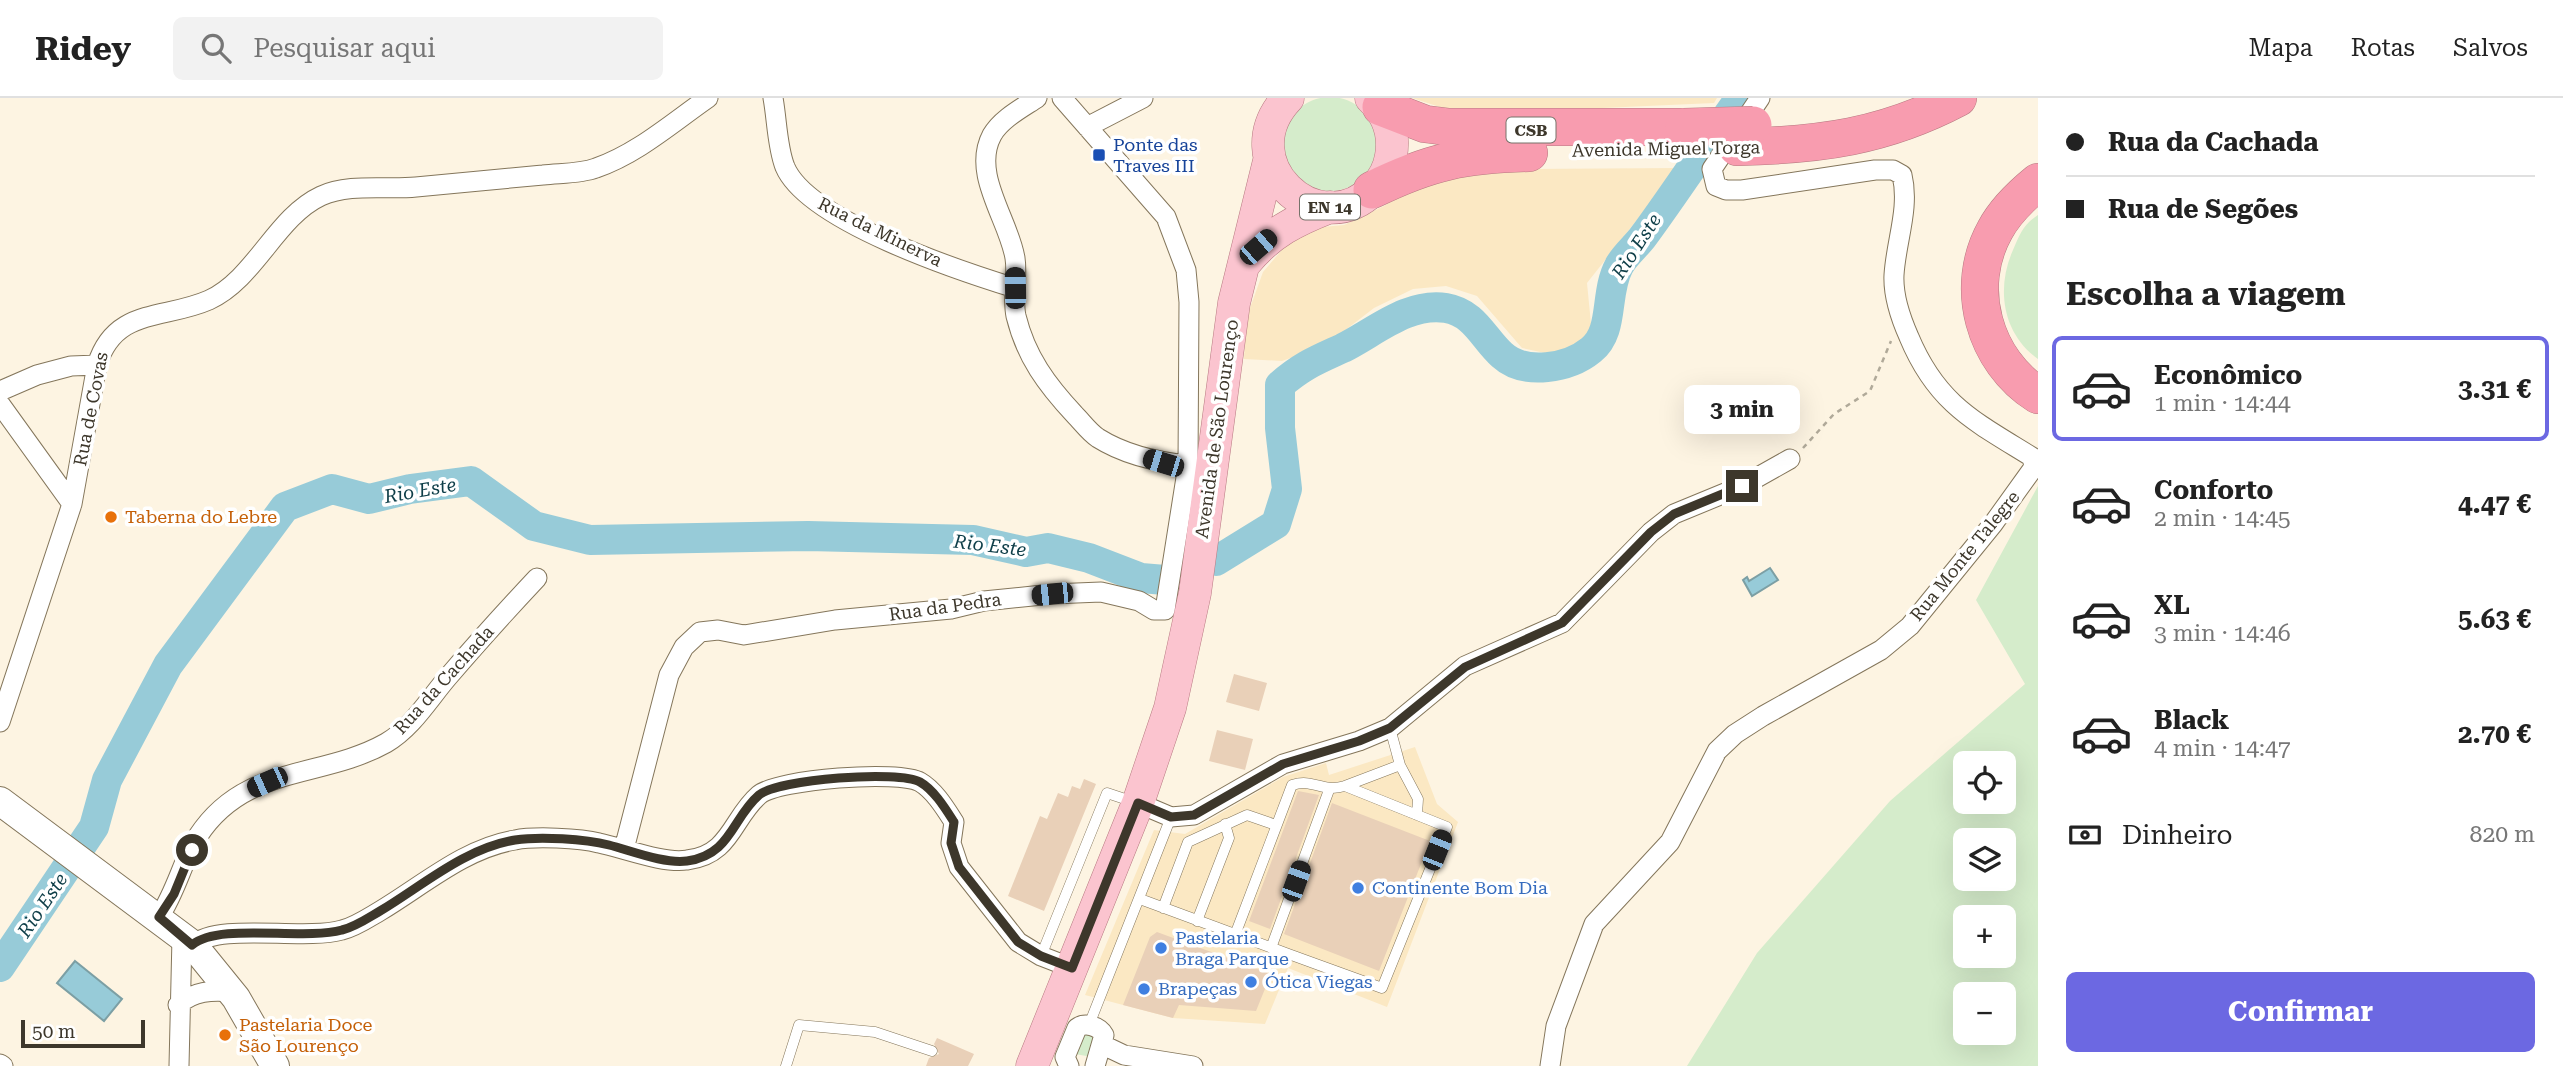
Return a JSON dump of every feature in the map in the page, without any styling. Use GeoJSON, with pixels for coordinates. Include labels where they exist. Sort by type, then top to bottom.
{"type":"FeatureCollection","features":[{"type":"Feature","properties":{"kind":"highway","name":"Avenida Miguel Torga"},"geometry":{"type":"LineString","coordinates":[[1372,190],[1419,167],[1452,158],[1676,138],[1750,123],[1837,119],[1908,98]]}},
{"type":"Feature","properties":{"kind":"highway","name":"Avenida Miguel Torga"},"geometry":{"type":"LineString","coordinates":[[1750,123],[1826,142],[1860,137],[1895,127],[1958,98]]}},
{"type":"Feature","properties":{"kind":"highway","name":"Avenida Miguel Torga"},"geometry":{"type":"LineString","coordinates":[[1376,102],[1425,124],[1449,128],[1676,138]]}},
{"type":"Feature","properties":{"kind":"highway"},"geometry":{"type":"LineString","coordinates":[[2038,182],[1995,230],[1982,270],[1980,295],[1982,315],[1998,357],[2010,373],[2038,395]]}},
{"type":"Feature","properties":{"kind":"highway"},"geometry":{"type":"LineString","coordinates":[[2038,206],[2018,225],[2007,242],[1997,282],[1999,312],[2009,343],[2025,366],[2038,376]]}},
{"type":"Feature","properties":{"kind":"main road","name":"EN 14"},"geometry":{"type":"LineString","coordinates":[[1372,190],[1390,163],[1393,144],[1390,124],[1376,102]]}},
{"type":"Feature","properties":{"kind":"main road","name":"Avenida de São Lourenço"},"geometry":{"type":"LineString","coordinates":[[1138,803],[1172,699],[1195,593],[1198,475],[1234,303],[1269,161],[1268,132],[1279,104]]}},
{"type":"Feature","properties":{"kind":"main road","name":"EN 14"},"geometry":{"type":"LineString","coordinates":[[1269,161],[1283,186],[1293,195],[1311,204],[1330,207]]}},
{"type":"Feature","properties":{"kind":"main road","name":"Avenida de São Lourenço"},"geometry":{"type":"LineString","coordinates":[[1243,266],[1258,247],[1288,224],[1330,207],[1350,204],[1372,190]]}},
{"type":"Feature","properties":{"kind":"main road","name":"EN 14"},"geometry":{"type":"LineString","coordinates":[[1032,1066],[1058,1038],[1072,968],[1138,803]]}},
{"type":"Feature","properties":{"kind":"street","name":"Rua de Covas"},"geometry":{"type":"LineString","coordinates":[[0,722],[72,504],[103,344],[120,329],[151,316],[207,301],[230,288],[291,220],[320,197],[342,190],[406,188],[593,170],[627,155],[708,98]]}},
{"type":"Feature","properties":{"kind":"street","name":"Rua da Minerva"},"geometry":{"type":"LineString","coordinates":[[773,98],[785,166],[802,192],[831,212],[866,229],[931,258],[1015,288]]}},
{"type":"Feature","properties":{"kind":"street"},"geometry":{"type":"LineString","coordinates":[[1037,98],[1012,115],[992,136],[988,157],[988,181],[1015,258],[1019,324],[1025,345],[1044,381],[1095,436],[1122,450],[1198,475],[1186,270],[1166,217],[1062,98]]}},
{"type":"Feature","properties":{"kind":"street"},"geometry":{"type":"LineString","coordinates":[[1087,127],[1143,98]]}},
{"type":"Feature","properties":{"kind":"street","name":"Rua Monte Talegre"},"geometry":{"type":"LineString","coordinates":[[1550,1066],[1556,1026],[1594,924],[1670,842],[1717,751],[1753,722],[1881,650],[1910,626],[1945,585],[2034,467],[2032,457],[1988,433],[1940,392],[1919,362],[1903,323],[1894,280],[1906,204],[1902,175],[1893,170],[1875,170],[1742,190],[1726,190],[1716,186],[1712,169],[1750,123]]}},
{"type":"Feature","properties":{"kind":"street"},"geometry":{"type":"LineString","coordinates":[[0,391],[7,391],[37,375],[71,366],[97,365]]}},
{"type":"Feature","properties":{"kind":"street"},"geometry":{"type":"LineString","coordinates":[[0,404],[72,504]]}},
{"type":"Feature","properties":{"kind":"street"},"geometry":{"type":"LineString","coordinates":[[1138,803],[1171,817],[1194,815],[1283,764],[1359,741],[1390,728],[1465,667],[1562,623],[1651,532],[1674,514],[1742,486],[1790,459]]}},
{"type":"Feature","properties":{"kind":"street","name":"Rua da Pedra"},"geometry":{"type":"LineString","coordinates":[[624,849],[669,675],[676,659],[700,632],[709,629],[744,635],[835,620],[951,609],[984,601],[1052,594],[1101,592],[1139,601],[1154,610],[1166,610],[1198,475]]}},
{"type":"Feature","properties":{"kind":"street","name":"Rua da Cachada"},"geometry":{"type":"LineString","coordinates":[[159,917],[174,894],[197,836],[219,811],[249,790],[284,774],[341,760],[387,743],[417,716],[477,643],[537,578]]}},
{"type":"Feature","properties":{"kind":"street"},"geometry":{"type":"LineString","coordinates":[[187,941],[203,936],[259,933],[310,936],[345,930],[480,849],[517,839],[594,842],[686,861],[705,855],[728,840],[758,796],[774,787],[796,782],[910,778],[930,790],[954,822],[953,852],[965,876],[1018,942],[1041,956],[1072,968]]}},
{"type":"Feature","properties":{"kind":"street"},"geometry":{"type":"LineString","coordinates":[[0,801],[159,917],[187,941],[232,992],[275,1066]]}},
{"type":"Feature","properties":{"kind":"street"},"geometry":{"type":"LineString","coordinates":[[178,1066],[178,1005],[187,941]]}},
{"type":"Feature","properties":{"kind":"street"},"geometry":{"type":"LineString","coordinates":[[178,1005],[187,996],[215,990],[232,992]]}},
{"type":"Feature","properties":{"kind":"street"},"geometry":{"type":"LineString","coordinates":[[1069,1066],[1058,1038],[1077,1028],[1089,1026],[1102,1031],[1103,1045],[1095,1066]]}},
{"type":"Feature","properties":{"kind":"street"},"geometry":{"type":"LineString","coordinates":[[1103,1045],[1124,1055],[1193,1066]]}},
{"type":"Feature","properties":{"kind":"lane"},"geometry":{"type":"LineString","coordinates":[[1390,728],[1400,765],[1418,799],[1417,815]]}},
{"type":"Feature","properties":{"kind":"lane"},"geometry":{"type":"LineString","coordinates":[[1235,935],[1292,785],[1305,781],[1329,790],[1400,765]]}},
{"type":"Feature","properties":{"kind":"lane"},"geometry":{"type":"LineString","coordinates":[[1140,899],[1382,988],[1447,827],[1345,786]]}},
{"type":"Feature","properties":{"kind":"lane"},"geometry":{"type":"LineString","coordinates":[[1271,948],[1329,790]]}},
{"type":"Feature","properties":{"kind":"lane"},"geometry":{"type":"LineString","coordinates":[[1041,956],[1107,793],[1138,803]]}},
{"type":"Feature","properties":{"kind":"lane"},"geometry":{"type":"LineString","coordinates":[[1163,908],[1188,842],[1247,815],[1276,825]]}},
{"type":"Feature","properties":{"kind":"lane"},"geometry":{"type":"LineString","coordinates":[[1089,1026],[1171,817]]}},
{"type":"Feature","properties":{"kind":"lane"},"geometry":{"type":"LineString","coordinates":[[1197,921],[1229,838],[1225,824]]}},
{"type":"Feature","properties":{"kind":"lane"},"geometry":{"type":"LineString","coordinates":[[786,1066],[799,1025],[875,1032],[932,1051]]}},
{"type":"Feature","properties":{"kind":"path"},"geometry":{"type":"LineString","coordinates":[[1790,459],[1834,414],[1870,391],[1891,341],[1903,323]]}},
{"type":"Feature","properties":{"kind":"shaded area"},"geometry":{"type":"Polygon","coordinates":[[[1412,98],[1717,98],[1714,103],[1514,112],[1446,109],[1412,98]]]}},
{"type":"Feature","properties":{"kind":"shaded area"},"geometry":{"type":"Polygon","coordinates":[[[1678,168],[1587,283],[1592,334],[1574,348],[1545,353],[1522,348],[1477,296],[1446,286],[1413,289],[1374,308],[1326,345],[1282,361],[1244,359],[1246,319],[1263,272],[1287,244],[1311,228],[1344,225],[1384,206],[1413,186],[1459,173],[1523,169],[1678,168]]]}},
{"type":"Feature","properties":{"kind":"shaded area"},"geometry":{"type":"Polygon","coordinates":[[[1415,747],[1437,804],[1458,822],[1387,1007],[1288,968],[1265,1024],[1173,1018],[1085,995],[1154,830],[1185,834],[1283,777],[1326,763],[1329,775],[1415,747]]]}},
{"type":"Feature","properties":{"kind":"green space"},"geometry":{"type":"Polygon","coordinates":[[[1330,97],[1348,100],[1363,111],[1374,126],[1377,144],[1374,162],[1363,177],[1348,188],[1330,191],[1312,188],[1297,177],[1286,162],[1283,144],[1286,126],[1297,111],[1312,100],[1330,97]]]}},
{"type":"Feature","properties":{"kind":"green space"},"geometry":{"type":"Polygon","coordinates":[[[2038,215],[2038,359],[2026,348],[2010,323],[2004,294],[2013,250],[2025,226],[2038,215]]]}},
{"type":"Feature","properties":{"kind":"green space"},"geometry":{"type":"Polygon","coordinates":[[[2038,486],[2038,1066],[1687,1066],[1757,953],[1890,801],[2025,684],[1976,600],[2038,486]]]}},
{"type":"Feature","properties":{"kind":"green space"},"geometry":{"type":"Polygon","coordinates":[[[1084,1031],[1098,1035],[1092,1057],[1075,1054],[1084,1031]]]}},
{"type":"Feature","properties":{"kind":"water"},"geometry":{"type":"Polygon","coordinates":[[[1770,568],[1778,580],[1752,596],[1743,580],[1747,577],[1749,581],[1770,568]]]}},
{"type":"Feature","properties":{"kind":"water"},"geometry":{"type":"Polygon","coordinates":[[[75,961],[122,999],[104,1021],[57,983],[75,961]]]}},
{"type":"Feature","properties":{"kind":"building"},"geometry":{"type":"Polygon","coordinates":[[[1234,674],[1267,683],[1259,711],[1226,702],[1234,674]]]}},
{"type":"Feature","properties":{"kind":"building"},"geometry":{"type":"Polygon","coordinates":[[[1217,730],[1253,739],[1245,770],[1209,761],[1217,730]]]}},
{"type":"Feature","properties":{"kind":"building"},"geometry":{"type":"Polygon","coordinates":[[[1084,779],[1096,784],[1044,911],[1008,896],[1040,816],[1047,819],[1058,793],[1068,797],[1072,786],[1080,789],[1084,779]]]}},
{"type":"Feature","properties":{"kind":"building"},"geometry":{"type":"Polygon","coordinates":[[[1298,791],[1319,795],[1270,929],[1249,921],[1298,791]]]}},
{"type":"Feature","properties":{"kind":"building","name":"Continente Bom Dia"},"geometry":{"type":"Polygon","coordinates":[[[1332,803],[1430,841],[1379,971],[1284,934],[1332,803]]]}},
{"type":"Feature","properties":{"kind":"building"},"geometry":{"type":"Polygon","coordinates":[[[1157,932],[1271,974],[1256,1011],[1179,1005],[1173,1018],[1123,1005],[1150,937],[1157,932]]]}},
{"type":"Feature","properties":{"kind":"building"},"geometry":{"type":"Polygon","coordinates":[[[937,1038],[974,1054],[968,1066],[926,1066],[929,1058],[939,1054],[934,1044],[937,1038]]]}},
{"type":"Feature","properties":{"kind":"waterway","name":"Rio Este"},"geometry":{"type":"LineString","coordinates":[[1216,561],[1276,524],[1287,489],[1280,428],[1280,385],[1310,364],[1392,320],[1418,309],[1432,307],[1446,308],[1464,315],[1502,355],[1523,366],[1559,365],[1591,350],[1603,333],[1614,277],[1621,262],[1655,221],[1740,98]]}},
{"type":"Feature","properties":{"kind":"waterway","name":"Rio Este"},"geometry":{"type":"LineString","coordinates":[[0,967],[94,827],[107,780],[168,665],[285,507],[332,489],[369,499],[410,489],[471,481],[534,526],[590,540],[808,536],[973,540],[1026,552],[1048,548],[1089,558],[1141,578],[1165,580]]}},
{"type":"Feature","properties":{"kind":"place","name":"Ponte das Traves III"},"geometry":{"type":"Point","coordinates":[1099,155]}},
{"type":"Feature","properties":{"kind":"place","name":"Taberna do Lebre"},"geometry":{"type":"Point","coordinates":[111,517]}},
{"type":"Feature","properties":{"kind":"place","name":"Continente Bom Dia"},"geometry":{"type":"Point","coordinates":[1358,888]}},
{"type":"Feature","properties":{"kind":"place","name":"Pastelaria Braga Parque"},"geometry":{"type":"Point","coordinates":[1161,948]}},
{"type":"Feature","properties":{"kind":"place","name":"Ótica Viegas"},"geometry":{"type":"Point","coordinates":[1251,982]}},
{"type":"Feature","properties":{"kind":"place","name":"Brapeças"},"geometry":{"type":"Point","coordinates":[1144,989]}},
{"type":"Feature","properties":{"kind":"place","name":"Pastelaria Doce São Lourenço"},"geometry":{"type":"Point","coordinates":[225,1035]}},
{"type":"Feature","properties":{"kind":"route"},"geometry":{"type":"LineString","coordinates":[[192,850],[174,894],[159,917],[192,945],[203,936],[259,933],[310,936],[345,930],[480,849],[517,839],[594,842],[686,861],[705,855],[728,840],[758,796],[774,787],[796,782],[910,778],[921,782],[930,790],[954,822],[951,843],[959,867],[1018,942],[1041,956],[1072,968],[1138,803],[1171,817],[1194,815],[1283,764],[1359,741],[1390,728],[1465,667],[1562,623],[1623,564],[1651,532],[1674,514],[1742,486]]}}]}
